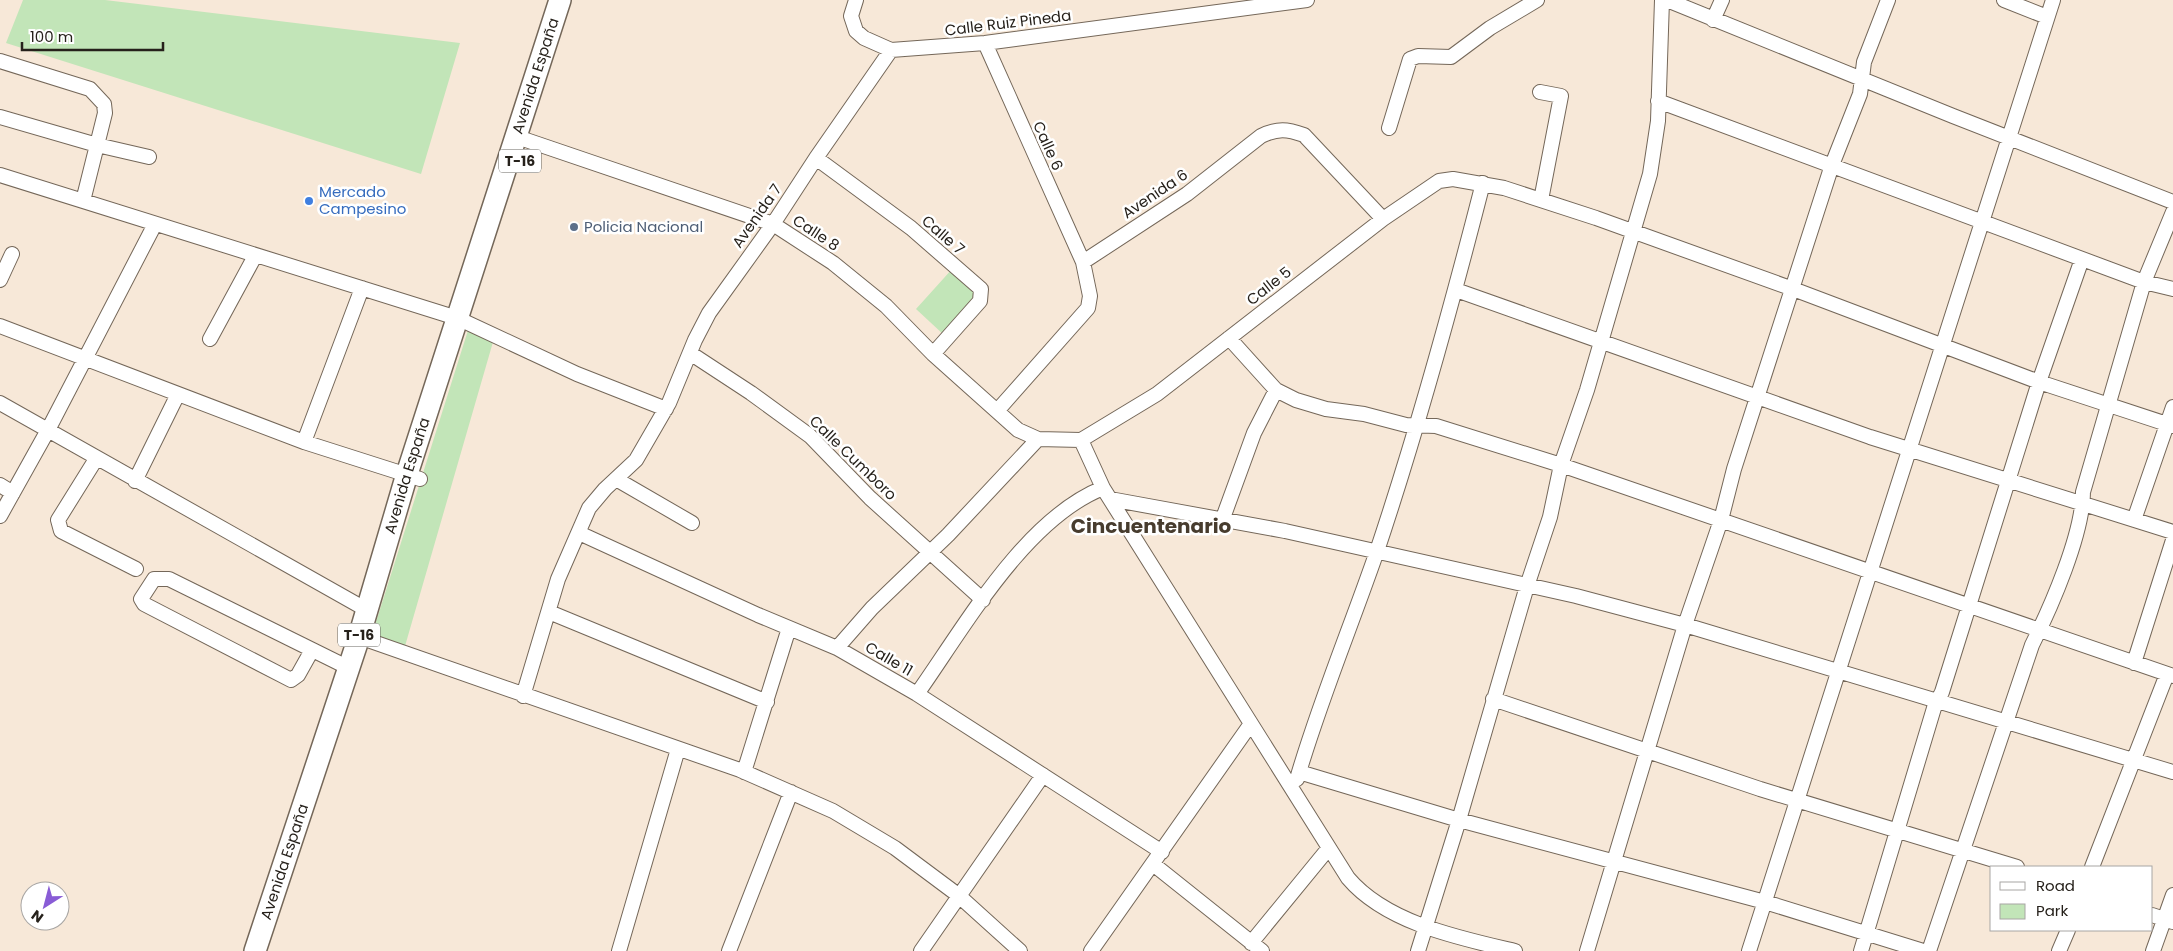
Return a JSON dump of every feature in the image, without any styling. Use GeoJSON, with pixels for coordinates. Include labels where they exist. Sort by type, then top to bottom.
{"type":"FeatureCollection","features":[{"type":"Feature","properties":{"kind":"highway","name":"Avenida España"},"geometry":{"type":"LineString","coordinates":[[255,951],[349,668],[365,639],[367,610],[463,321],[560,0]]}},
{"type":"Feature","properties":{"kind":"highway","name":"Avenida España"},"geometry":{"type":"LineString","coordinates":[[463,321],[572,0]]}},
{"type":"Feature","properties":{"kind":"highway","name":"Avenida España"},"geometry":{"type":"LineString","coordinates":[[269,951],[413,476]]}},
{"type":"Feature","properties":{"kind":"street"},"geometry":{"type":"LineString","coordinates":[[856,0],[851,16],[856,31],[864,38],[891,50]]}},
{"type":"Feature","properties":{"kind":"street","name":"Calle Ruiz Pineda"},"geometry":{"type":"LineString","coordinates":[[891,50],[985,43],[1307,0]]}},
{"type":"Feature","properties":{"kind":"street"},"geometry":{"type":"LineString","coordinates":[[1388,128],[1410,59],[1418,56],[1451,57],[1490,28],[1537,0]]}},
{"type":"Feature","properties":{"kind":"street"},"geometry":{"type":"LineString","coordinates":[[1418,951],[1459,820],[1526,586],[1550,517],[1561,464],[1602,340],[1650,174],[1658,121],[1662,0]]}},
{"type":"Feature","properties":{"kind":"street"},"geometry":{"type":"LineString","coordinates":[[1667,0],[2008,138],[2173,202]]}},
{"type":"Feature","properties":{"kind":"street"},"geometry":{"type":"LineString","coordinates":[[1713,20],[1722,0]]}},
{"type":"Feature","properties":{"kind":"street"},"geometry":{"type":"LineString","coordinates":[[1587,951],[1685,625],[1721,520],[1757,396],[1832,165],[1860,94],[1864,62],[1888,0]]}},
{"type":"Feature","properties":{"kind":"street"},"geometry":{"type":"LineString","coordinates":[[2004,0],[2047,17]]}},
{"type":"Feature","properties":{"kind":"street"},"geometry":{"type":"LineString","coordinates":[[1749,951],[2053,0]]}},
{"type":"Feature","properties":{"kind":"street","name":"Calle 6"},"geometry":{"type":"LineString","coordinates":[[985,43],[1083,262]]}},
{"type":"Feature","properties":{"kind":"street","name":"Avenida 7"},"geometry":{"type":"LineString","coordinates":[[523,696],[558,579],[590,508],[636,460],[666,409],[709,313],[773,224],[891,50]]}},
{"type":"Feature","properties":{"kind":"street"},"geometry":{"type":"LineString","coordinates":[[0,61],[90,89],[104,104],[105,113],[83,201]]}},
{"type":"Feature","properties":{"kind":"street"},"geometry":{"type":"LineString","coordinates":[[1540,92],[1561,96],[1541,200]]}},
{"type":"Feature","properties":{"kind":"street"},"geometry":{"type":"LineString","coordinates":[[1658,101],[2144,282],[2173,289]]}},
{"type":"Feature","properties":{"kind":"street"},"geometry":{"type":"LineString","coordinates":[[0,117],[97,145],[149,157]]}},
{"type":"Feature","properties":{"kind":"street","name":"Avenida 6"},"geometry":{"type":"LineString","coordinates":[[1083,262],[1187,194],[1261,136],[1286,128],[1304,134],[1384,219]]}},
{"type":"Feature","properties":{"kind":"street","name":"Calle 8"},"geometry":{"type":"LineString","coordinates":[[526,140],[773,224],[833,263],[886,306],[933,354],[1018,430],[1038,439]]}},
{"type":"Feature","properties":{"kind":"street","name":"Calle 7"},"geometry":{"type":"LineString","coordinates":[[816,158],[911,228],[981,289],[980,301],[933,354]]}},
{"type":"Feature","properties":{"kind":"street"},"geometry":{"type":"LineString","coordinates":[[0,175],[463,321],[577,374],[666,409]]}},
{"type":"Feature","properties":{"kind":"street","name":"Calle 5"},"geometry":{"type":"LineString","coordinates":[[1081,440],[1157,394],[1384,219],[1439,181],[1453,179],[1483,183],[1541,200],[1793,289],[2039,382],[2170,425]]}},
{"type":"Feature","properties":{"kind":"street"},"geometry":{"type":"LineString","coordinates":[[1294,791],[1376,552],[1416,425],[1456,290],[1483,183]]}},
{"type":"Feature","properties":{"kind":"street"},"geometry":{"type":"LineString","coordinates":[[1929,951],[2032,645],[2050,608],[2083,512],[2083,492],[2110,405],[2144,282],[2173,212]]}},
{"type":"Feature","properties":{"kind":"street"},"geometry":{"type":"LineString","coordinates":[[0,516],[48,430],[155,224]]}},
{"type":"Feature","properties":{"kind":"street"},"geometry":{"type":"LineString","coordinates":[[0,280],[12,254]]}},
{"type":"Feature","properties":{"kind":"street"},"geometry":{"type":"LineString","coordinates":[[210,339],[255,256]]}},
{"type":"Feature","properties":{"kind":"street"},"geometry":{"type":"LineString","coordinates":[[1861,951],[1934,708],[1970,606],[2039,382],[2082,258]]}},
{"type":"Feature","properties":{"kind":"street"},"geometry":{"type":"LineString","coordinates":[[997,411],[1088,308],[1090,296],[1083,262]]}},
{"type":"Feature","properties":{"kind":"street"},"geometry":{"type":"LineString","coordinates":[[304,442],[362,288]]}},
{"type":"Feature","properties":{"kind":"street"},"geometry":{"type":"LineString","coordinates":[[1456,290],[1602,340],[1710,381],[1908,449],[2173,532]]}},
{"type":"Feature","properties":{"kind":"street"},"geometry":{"type":"LineString","coordinates":[[0,326],[304,442],[413,476]]}},
{"type":"Feature","properties":{"kind":"street"},"geometry":{"type":"LineString","coordinates":[[1229,338],[1276,390],[1296,400],[1326,408],[1416,425],[1436,426],[1561,464],[2170,675],[2133,759],[2092,866]]}},
{"type":"Feature","properties":{"kind":"street","name":"Calle Cumboro"},"geometry":{"type":"LineString","coordinates":[[690,354],[751,393],[810,436],[870,498],[983,600]]}},
{"type":"Feature","properties":{"kind":"street"},"geometry":{"type":"LineString","coordinates":[[1223,518],[1254,433],[1276,390]]}},
{"type":"Feature","properties":{"kind":"street"},"geometry":{"type":"LineString","coordinates":[[134,481],[178,394]]}},
{"type":"Feature","properties":{"kind":"street"},"geometry":{"type":"LineString","coordinates":[[0,403],[134,481],[367,610]]}},
{"type":"Feature","properties":{"kind":"street"},"geometry":{"type":"LineString","coordinates":[[2134,520],[2170,425],[2173,407]]}},
{"type":"Feature","properties":{"kind":"street"},"geometry":{"type":"LineString","coordinates":[[837,648],[872,608],[930,553],[1038,439],[1081,440],[1107,493],[1250,725],[1271,753],[1328,849],[1360,892],[1381,907],[1426,927],[1515,951]]}},
{"type":"Feature","properties":{"kind":"street"},"geometry":{"type":"LineString","coordinates":[[96,459],[58,520],[58,526],[61,531],[136,569]]}},
{"type":"Feature","properties":{"kind":"street"},"geometry":{"type":"LineString","coordinates":[[616,479],[692,523]]}},
{"type":"Feature","properties":{"kind":"street"},"geometry":{"type":"LineString","coordinates":[[0,485],[13,493]]}},
{"type":"Feature","properties":{"kind":"street"},"geometry":{"type":"LineString","coordinates":[[917,694],[983,600],[1021,550],[1051,519],[1083,496],[1107,493],[1576,596],[1685,625],[1839,670],[2173,772]]}},
{"type":"Feature","properties":{"kind":"street","name":"Calle 11"},"geometry":{"type":"LineString","coordinates":[[579,533],[837,648],[917,694],[1162,852]]}},
{"type":"Feature","properties":{"kind":"street"},"geometry":{"type":"LineString","coordinates":[[2134,663],[2173,540]]}},
{"type":"Feature","properties":{"kind":"street"},"geometry":{"type":"LineString","coordinates":[[312,650],[298,675],[291,680],[144,604],[141,598],[154,579],[169,579],[349,668]]}},
{"type":"Feature","properties":{"kind":"street"},"geometry":{"type":"LineString","coordinates":[[549,612],[767,702]]}},
{"type":"Feature","properties":{"kind":"street"},"geometry":{"type":"LineString","coordinates":[[744,772],[789,628]]}},
{"type":"Feature","properties":{"kind":"street"},"geometry":{"type":"LineString","coordinates":[[365,639],[744,772],[833,811],[895,848],[958,895],[1020,951]]}},
{"type":"Feature","properties":{"kind":"street"},"geometry":{"type":"LineString","coordinates":[[1493,699],[1798,800],[2014,866]]}},
{"type":"Feature","properties":{"kind":"street"},"geometry":{"type":"LineString","coordinates":[[1091,951],[1250,725]]}},
{"type":"Feature","properties":{"kind":"street"},"geometry":{"type":"LineString","coordinates":[[619,951],[678,749]]}},
{"type":"Feature","properties":{"kind":"street"},"geometry":{"type":"LineString","coordinates":[[1299,772],[1459,820],[1765,902],[1923,951]]}},
{"type":"Feature","properties":{"kind":"street"},"geometry":{"type":"LineString","coordinates":[[921,951],[1043,775]]}},
{"type":"Feature","properties":{"kind":"street"},"geometry":{"type":"LineString","coordinates":[[729,951],[791,792]]}},
{"type":"Feature","properties":{"kind":"street"},"geometry":{"type":"LineString","coordinates":[[1153,864],[1258,949],[1328,849]]}},
{"type":"Feature","properties":{"kind":"street"},"geometry":{"type":"LineString","coordinates":[[2153,951],[2173,895]]}},
{"type":"Feature","properties":{"kind":"street"},"geometry":{"type":"LineString","coordinates":[[2059,951],[2068,931]]}},
{"type":"Feature","properties":{"kind":"green space"},"geometry":{"type":"Polygon","coordinates":[[[23,0],[105,0],[460,43],[421,174],[6,43],[23,0]]]}},
{"type":"Feature","properties":{"kind":"green space"},"geometry":{"type":"Polygon","coordinates":[[[953,268],[981,294],[944,335],[916,309],[953,268]]]}},
{"type":"Feature","properties":{"kind":"green space"},"geometry":{"type":"Polygon","coordinates":[[[470,324],[495,335],[403,653],[370,641],[470,324]]]}},
{"type":"Feature","properties":{"kind":"place","name":"Mercado Campesino"},"geometry":{"type":"Point","coordinates":[309,201]}},
{"type":"Feature","properties":{"kind":"place","name":"Policia Nacional"},"geometry":{"type":"Point","coordinates":[574,227]}},
{"type":"Feature","properties":{"kind":"district","name":"Cincuentenario"},"geometry":{"type":"Point","coordinates":[1151,526]}}]}
